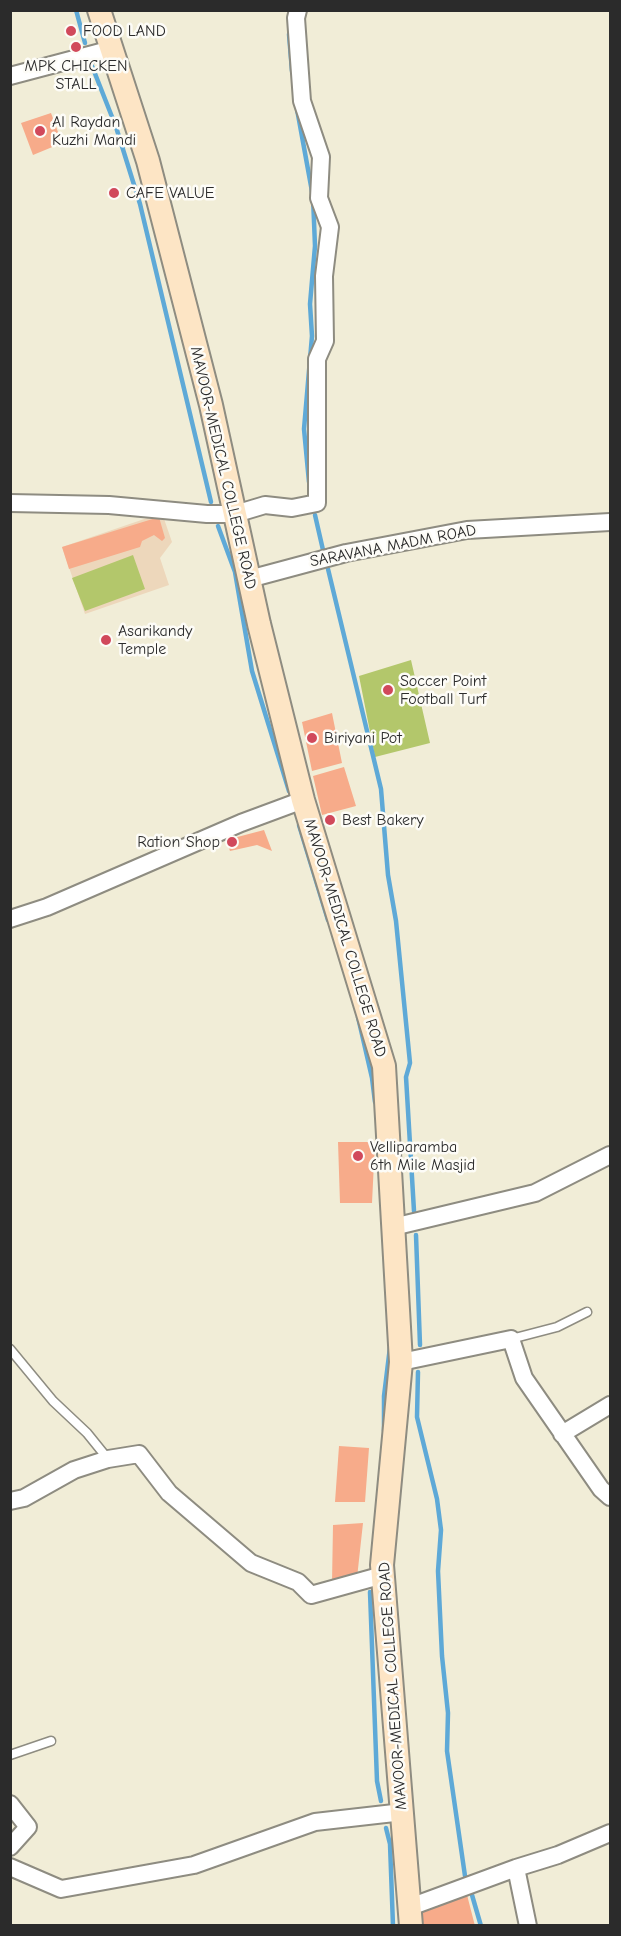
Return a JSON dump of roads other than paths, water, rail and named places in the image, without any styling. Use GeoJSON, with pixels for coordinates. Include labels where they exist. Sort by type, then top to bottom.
{"type":"FeatureCollection","features":[{"type":"Feature","properties":{"kind":"main road","name":"MAVOOR-MEDICAL COLLEGE ROAD"},"geometry":{"type":"LineString","coordinates":[[99,10],[148,160],[211,405],[249,579],[303,800],[384,1066],[401,1362],[383,1575],[411,1916]]}},
{"type":"Feature","properties":{"kind":"street"},"geometry":{"type":"LineString","coordinates":[[10,503],[75,503],[235,514],[265,505],[292,508],[316,502],[317,359],[325,341],[324,276],[330,227],[319,198],[321,157],[302,101],[296,18],[298,10]]}},
{"type":"Feature","properties":{"kind":"street"},"geometry":{"type":"LineString","coordinates":[[10,76],[111,49]]}},
{"type":"Feature","properties":{"kind":"street","name":"SARAVANA MADM ROAD"},"geometry":{"type":"LineString","coordinates":[[249,579],[346,553],[467,530],[610,522]]}},
{"type":"Feature","properties":{"kind":"street"},"geometry":{"type":"LineString","coordinates":[[10,919],[47,907],[241,823],[303,800]]}},
{"type":"Feature","properties":{"kind":"street"},"geometry":{"type":"LineString","coordinates":[[393,1227],[535,1193],[610,1155]]}},
{"type":"Feature","properties":{"kind":"street"},"geometry":{"type":"LineString","coordinates":[[401,1362],[511,1339],[524,1378],[562,1434],[610,1497]]}},
{"type":"Feature","properties":{"kind":"street"},"geometry":{"type":"LineString","coordinates":[[562,1434],[610,1406]]}},
{"type":"Feature","properties":{"kind":"street"},"geometry":{"type":"LineString","coordinates":[[10,1502],[24,1498],[74,1470],[108,1459],[139,1454],[169,1493],[251,1563],[298,1582],[311,1595],[383,1575]]}},
{"type":"Feature","properties":{"kind":"street"},"geometry":{"type":"LineString","coordinates":[[10,1804],[27,1827],[10,1847]]}},
{"type":"Feature","properties":{"kind":"street"},"geometry":{"type":"LineString","coordinates":[[10,1867],[61,1889],[194,1865],[315,1822],[402,1812]]}},
{"type":"Feature","properties":{"kind":"street"},"geometry":{"type":"LineString","coordinates":[[411,1916],[516,1868],[558,1855],[610,1833]]}},
{"type":"Feature","properties":{"kind":"street"},"geometry":{"type":"LineString","coordinates":[[516,1868],[528,1926]]}},
{"type":"Feature","properties":{"kind":"lane"},"geometry":{"type":"LineString","coordinates":[[511,1339],[557,1327],[587,1312]]}},
{"type":"Feature","properties":{"kind":"lane"},"geometry":{"type":"LineString","coordinates":[[10,1350],[52,1401],[87,1433],[108,1459]]}},
{"type":"Feature","properties":{"kind":"lane"},"geometry":{"type":"LineString","coordinates":[[10,1755],[51,1741]]}},
{"type":"Feature","properties":{"kind":"waterway"},"geometry":{"type":"LineString","coordinates":[[76,10],[85,43]]}},
{"type":"Feature","properties":{"kind":"waterway"},"geometry":{"type":"LineString","coordinates":[[289,34],[292,71]]}},
{"type":"Feature","properties":{"kind":"waterway"},"geometry":{"type":"LineString","coordinates":[[92,66],[116,127],[140,204],[211,502]]}},
{"type":"Feature","properties":{"kind":"waterway"},"geometry":{"type":"LineString","coordinates":[[297,109],[313,197],[315,246],[310,304],[312,336],[304,429],[309,482]]}},
{"type":"Feature","properties":{"kind":"waterway"},"geometry":{"type":"LineString","coordinates":[[315,515],[323,550]]}},
{"type":"Feature","properties":{"kind":"waterway"},"geometry":{"type":"LineString","coordinates":[[218,526],[235,572],[252,671],[289,791]]}},
{"type":"Feature","properties":{"kind":"waterway"},"geometry":{"type":"LineString","coordinates":[[328,569],[381,789],[388,875],[396,921],[410,1063],[406,1077],[414,1211]]}},
{"type":"Feature","properties":{"kind":"waterway"},"geometry":{"type":"LineString","coordinates":[[299,825],[328,920]]}},
{"type":"Feature","properties":{"kind":"waterway"},"geometry":{"type":"LineString","coordinates":[[358,1017],[375,1102]]}},
{"type":"Feature","properties":{"kind":"waterway"},"geometry":{"type":"LineString","coordinates":[[416,1235],[420,1345]]}},
{"type":"Feature","properties":{"kind":"waterway"},"geometry":{"type":"LineString","coordinates":[[384,1431],[384,1396],[390,1347]]}},
{"type":"Feature","properties":{"kind":"waterway"},"geometry":{"type":"LineString","coordinates":[[418,1372],[417,1417],[437,1499],[441,1530],[438,1571],[442,1656],[448,1713],[447,1751],[465,1876]]}},
{"type":"Feature","properties":{"kind":"waterway"},"geometry":{"type":"LineString","coordinates":[[370,1592],[377,1781],[381,1801]]}},
{"type":"Feature","properties":{"kind":"waterway"},"geometry":{"type":"LineString","coordinates":[[386,1828],[390,1844],[393,1926]]}},
{"type":"Feature","properties":{"kind":"waterway"},"geometry":{"type":"LineString","coordinates":[[472,1895],[481,1926]]}},
{"type":"Feature","properties":{"kind":"place","name":"FOOD LAND"},"geometry":{"type":"Point","coordinates":[71,31]}},
{"type":"Feature","properties":{"kind":"place","name":"MPK CHICKEN STALL"},"geometry":{"type":"Point","coordinates":[76,47]}},
{"type":"Feature","properties":{"kind":"place","name":"Al Raydan Kuzhi Mandi"},"geometry":{"type":"Point","coordinates":[40,131]}},
{"type":"Feature","properties":{"kind":"place","name":"CAFE VALUE"},"geometry":{"type":"Point","coordinates":[114,193]}},
{"type":"Feature","properties":{"kind":"place","name":"Asarikandy Temple"},"geometry":{"type":"Point","coordinates":[106,640]}},
{"type":"Feature","properties":{"kind":"place","name":"Soccer Point Football Turf"},"geometry":{"type":"Point","coordinates":[388,690]}},
{"type":"Feature","properties":{"kind":"place","name":"Biriyani Pot"},"geometry":{"type":"Point","coordinates":[312,738]}},
{"type":"Feature","properties":{"kind":"place","name":"Best Bakery"},"geometry":{"type":"Point","coordinates":[330,820]}},
{"type":"Feature","properties":{"kind":"place","name":"Ration Shop"},"geometry":{"type":"Point","coordinates":[232,842]}},
{"type":"Feature","properties":{"kind":"place","name":"Velliparamba 6th Mile Masjid"},"geometry":{"type":"Point","coordinates":[358,1156]}}]}
